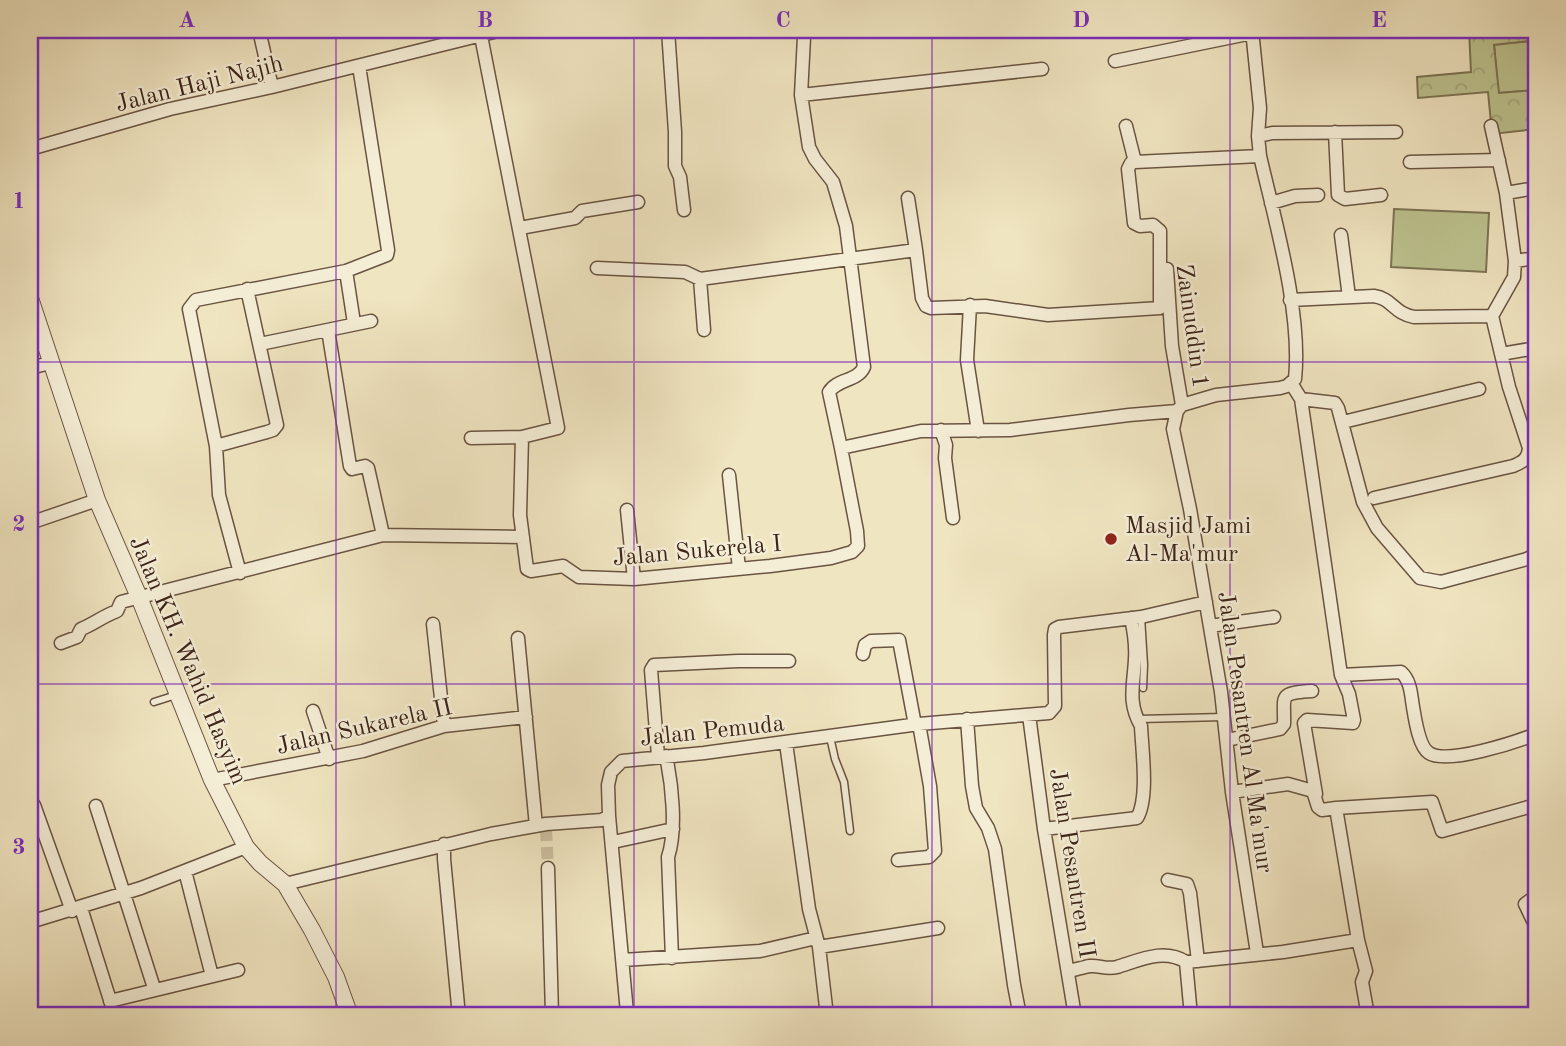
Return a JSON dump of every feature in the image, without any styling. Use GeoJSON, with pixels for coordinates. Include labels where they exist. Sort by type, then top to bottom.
{"type":"FeatureCollection","features":[{"type":"Feature","properties":{"kind":"street"},"geometry":{"type":"LineString","coordinates":[[259,30],[272,87]]}},
{"type":"Feature","properties":{"kind":"street","name":"Jalan Haji Najih"},"geometry":{"type":"LineString","coordinates":[[30,149],[170,109],[272,87],[502,30]]}},
{"type":"Feature","properties":{"kind":"street"},"geometry":{"type":"LineString","coordinates":[[668,30],[675,166],[680,177],[684,210]]}},
{"type":"Feature","properties":{"kind":"street"},"geometry":{"type":"LineString","coordinates":[[811,30],[806,32],[804,37],[801,95],[809,147],[833,182],[841,205],[851,260],[864,367],[859,375],[836,383],[829,392],[841,448],[921,431],[1010,430],[1140,414],[1179,408],[1216,396],[1280,388],[1295,379],[1297,366],[1290,300],[1260,156],[1260,108],[1252,31]]}},
{"type":"Feature","properties":{"kind":"street"},"geometry":{"type":"LineString","coordinates":[[1115,61],[1267,30]]}},
{"type":"Feature","properties":{"kind":"street"},"geometry":{"type":"LineString","coordinates":[[471,438],[522,437],[558,428],[481,36]]}},
{"type":"Feature","properties":{"kind":"street"},"geometry":{"type":"LineString","coordinates":[[240,573],[219,495],[216,446],[189,309],[196,300],[346,271],[382,258],[388,250],[359,66]]}},
{"type":"Feature","properties":{"kind":"street"},"geometry":{"type":"LineString","coordinates":[[801,95],[1042,68]]}},
{"type":"Feature","properties":{"kind":"street"},"geometry":{"type":"LineString","coordinates":[[1374,498],[1524,462],[1528,455],[1529,448],[1492,316],[1514,277],[1515,261],[1506,193],[1491,125]]}},
{"type":"Feature","properties":{"kind":"street"},"geometry":{"type":"LineString","coordinates":[[1126,126],[1135,162],[1260,156]]}},
{"type":"Feature","properties":{"kind":"street"},"geometry":{"type":"LineString","coordinates":[[1335,132],[1338,195],[1345,199],[1381,195]]}},
{"type":"Feature","properties":{"kind":"street"},"geometry":{"type":"LineString","coordinates":[[1258,136],[1272,133],[1396,132]]}},
{"type":"Feature","properties":{"kind":"street"},"geometry":{"type":"LineString","coordinates":[[1410,162],[1499,160]]}},
{"type":"Feature","properties":{"kind":"street","name":"Zainuddin 1"},"geometry":{"type":"LineString","coordinates":[[970,305],[1048,315],[1160,308],[1160,231],[1153,225],[1137,225],[1132,219],[1128,169],[1131,163],[1135,162]]}},
{"type":"Feature","properties":{"kind":"street"},"geometry":{"type":"LineString","coordinates":[[1506,193],[1536,188]]}},
{"type":"Feature","properties":{"kind":"street"},"geometry":{"type":"LineString","coordinates":[[1271,204],[1295,196],[1318,195]]}},
{"type":"Feature","properties":{"kind":"street"},"geometry":{"type":"LineString","coordinates":[[908,198],[922,298],[926,306],[970,305],[967,360],[978,431]]}},
{"type":"Feature","properties":{"kind":"street"},"geometry":{"type":"LineString","coordinates":[[520,228],[575,218],[582,211],[638,202]]}},
{"type":"Feature","properties":{"kind":"street"},"geometry":{"type":"LineString","coordinates":[[1342,235],[1349,297]]}},
{"type":"Feature","properties":{"kind":"street"},"geometry":{"type":"LineString","coordinates":[[597,268],[685,272],[700,279],[916,250]]}},
{"type":"Feature","properties":{"kind":"street","name":"Zainuddin 1"},"geometry":{"type":"LineString","coordinates":[[1160,254],[1167,262],[1179,408]]}},
{"type":"Feature","properties":{"kind":"street"},"geometry":{"type":"LineString","coordinates":[[1515,261],[1536,258]]}},
{"type":"Feature","properties":{"kind":"street"},"geometry":{"type":"LineString","coordinates":[[346,271],[354,323]]}},
{"type":"Feature","properties":{"kind":"street"},"geometry":{"type":"LineString","coordinates":[[700,279],[704,330]]}},
{"type":"Feature","properties":{"kind":"street"},"geometry":{"type":"LineString","coordinates":[[216,446],[273,430],[277,425],[247,289]]}},
{"type":"Feature","properties":{"kind":"street"},"geometry":{"type":"LineString","coordinates":[[1290,300],[1384,297],[1402,315],[1492,316]]}},
{"type":"Feature","properties":{"kind":"street","name":"Jalan KH. Wahid Hasyim"},"geometry":{"type":"LineString","coordinates":[[30,298],[97,500],[212,780],[246,847],[285,884],[326,955],[350,1016]]}},
{"type":"Feature","properties":{"kind":"street"},"geometry":{"type":"LineString","coordinates":[[260,344],[371,321]]}},
{"type":"Feature","properties":{"kind":"street"},"geometry":{"type":"LineString","coordinates":[[328,330],[349,466],[352,469],[365,466],[368,468],[383,535]]}},
{"type":"Feature","properties":{"kind":"street"},"geometry":{"type":"LineString","coordinates":[[1501,354],[1536,348]]}},
{"type":"Feature","properties":{"kind":"street"},"geometry":{"type":"LineString","coordinates":[[30,368],[50,363]]}},
{"type":"Feature","properties":{"kind":"street"},"geometry":{"type":"LineString","coordinates":[[1291,383],[1301,399],[1341,675],[1349,694],[1353,723],[1307,720],[1304,723],[1318,807],[1322,810],[1432,802],[1442,831],[1536,806]]}},
{"type":"Feature","properties":{"kind":"street"},"geometry":{"type":"LineString","coordinates":[[1343,422],[1479,389]]}},
{"type":"Feature","properties":{"kind":"street"},"geometry":{"type":"LineString","coordinates":[[1301,399],[1335,403],[1343,422],[1363,502],[1377,528],[1420,578],[1441,582],[1527,559],[1536,554]]}},
{"type":"Feature","properties":{"kind":"street","name":"Jalan Pesantren Al Ma'mur"},"geometry":{"type":"LineString","coordinates":[[1179,408],[1173,429],[1210,626],[1256,953]]}},
{"type":"Feature","properties":{"kind":"street"},"geometry":{"type":"LineString","coordinates":[[941,430],[946,445],[945,458],[953,518]]}},
{"type":"Feature","properties":{"kind":"street"},"geometry":{"type":"LineString","coordinates":[[61,643],[77,637],[81,629],[93,624],[98,618],[117,611],[121,602],[383,535],[523,537],[520,506],[522,437]]}},
{"type":"Feature","properties":{"kind":"street","name":"Jalan Sukerela I"},"geometry":{"type":"LineString","coordinates":[[523,537],[527,569],[531,571],[563,566],[579,578],[634,579],[831,558],[852,552],[858,546],[841,448]]}},
{"type":"Feature","properties":{"kind":"street"},"geometry":{"type":"LineString","coordinates":[[729,475],[738,569]]}},
{"type":"Feature","properties":{"kind":"street"},"geometry":{"type":"LineString","coordinates":[[30,523],[97,500]]}},
{"type":"Feature","properties":{"kind":"street"},"geometry":{"type":"LineString","coordinates":[[626,510],[634,579]]}},
{"type":"Feature","properties":{"kind":"street"},"geometry":{"type":"LineString","coordinates":[[1030,715],[1049,713],[1055,706],[1055,629],[1136,618],[1206,602]]}},
{"type":"Feature","properties":{"kind":"street"},"geometry":{"type":"LineString","coordinates":[[1210,626],[1274,617]]}},
{"type":"Feature","properties":{"kind":"street"},"geometry":{"type":"LineString","coordinates":[[1044,828],[1137,818],[1140,812],[1143,797],[1141,726],[1131,693],[1136,660],[1136,618]]}},
{"type":"Feature","properties":{"kind":"street"},"geometry":{"type":"LineString","coordinates":[[433,624],[444,726]]}},
{"type":"Feature","properties":{"kind":"street"},"geometry":{"type":"LineString","coordinates":[[517,638],[542,827]]}},
{"type":"Feature","properties":{"kind":"street"},"geometry":{"type":"LineString","coordinates":[[863,654],[864,645],[871,641],[899,640],[930,786],[934,851],[929,856],[898,860]]}},
{"type":"Feature","properties":{"kind":"street"},"geometry":{"type":"LineString","coordinates":[[672,958],[668,857],[673,844],[673,829],[651,670],[654,665],[699,662],[789,661]]}},
{"type":"Feature","properties":{"kind":"street"},"geometry":{"type":"LineString","coordinates":[[1341,675],[1396,671],[1405,675],[1409,682],[1416,728],[1426,751],[1431,755],[1456,757],[1536,734]]}},
{"type":"Feature","properties":{"kind":"street"},"geometry":{"type":"LineString","coordinates":[[1227,740],[1280,729],[1283,724],[1284,697],[1311,691]]}},
{"type":"Feature","properties":{"kind":"street"},"geometry":{"type":"LineString","coordinates":[[313,711],[329,759]]}},
{"type":"Feature","properties":{"kind":"street","name":"Jalan Pemuda"},"geometry":{"type":"LineString","coordinates":[[606,1016],[627,1013],[608,785],[611,772],[622,761],[967,719],[1030,715]]}},
{"type":"Feature","properties":{"kind":"street","name":"Jalan Pesantren II"},"geometry":{"type":"LineString","coordinates":[[1030,715],[1044,828],[1075,1016]]}},
{"type":"Feature","properties":{"kind":"street","name":"Jalan Sukarela II"},"geometry":{"type":"LineString","coordinates":[[212,780],[329,759],[444,726],[527,717]]}},
{"type":"Feature","properties":{"kind":"street"},"geometry":{"type":"LineString","coordinates":[[967,719],[972,786],[976,808],[988,828],[995,849],[1020,1016]]}},
{"type":"Feature","properties":{"kind":"street"},"geometry":{"type":"LineString","coordinates":[[786,743],[827,1016]]}},
{"type":"Feature","properties":{"kind":"street"},"geometry":{"type":"LineString","coordinates":[[1232,792],[1288,784],[1309,789],[1316,794]]}},
{"type":"Feature","properties":{"kind":"street"},"geometry":{"type":"LineString","coordinates":[[34,805],[115,1016]]}},
{"type":"Feature","properties":{"kind":"street"},"geometry":{"type":"LineString","coordinates":[[96,806],[154,988]]}},
{"type":"Feature","properties":{"kind":"street"},"geometry":{"type":"LineString","coordinates":[[1336,808],[1356,935],[1366,971],[1362,982],[1368,1016]]}},
{"type":"Feature","properties":{"kind":"street"},"geometry":{"type":"LineString","coordinates":[[285,884],[444,844],[602,820],[610,816]]}},
{"type":"Feature","properties":{"kind":"street"},"geometry":{"type":"LineString","coordinates":[[613,842],[673,829]]}},
{"type":"Feature","properties":{"kind":"street"},"geometry":{"type":"LineString","coordinates":[[444,844],[459,1016]]}},
{"type":"Feature","properties":{"kind":"street"},"geometry":{"type":"LineString","coordinates":[[30,922],[123,894],[246,847]]}},
{"type":"Feature","properties":{"kind":"street"},"geometry":{"type":"LineString","coordinates":[[548,868],[552,1015],[567,1016]]}},
{"type":"Feature","properties":{"kind":"street"},"geometry":{"type":"LineString","coordinates":[[185,871],[212,975]]}},
{"type":"Feature","properties":{"kind":"street"},"geometry":{"type":"LineString","coordinates":[[1168,880],[1187,884],[1192,962],[1191,1016]]}},
{"type":"Feature","properties":{"kind":"street"},"geometry":{"type":"LineString","coordinates":[[1536,895],[1525,904],[1536,927]]}},
{"type":"Feature","properties":{"kind":"street"},"geometry":{"type":"LineString","coordinates":[[623,960],[760,951],[938,928]]}},
{"type":"Feature","properties":{"kind":"street"},"geometry":{"type":"LineString","coordinates":[[1068,971],[1093,965],[1101,969],[1118,967],[1127,962],[1152,957],[1176,956],[1192,962],[1283,952],[1356,935]]}},
{"type":"Feature","properties":{"kind":"street"},"geometry":{"type":"LineString","coordinates":[[110,1001],[154,988],[238,970]]}},
{"type":"Feature","properties":{"kind":"lane"},"geometry":{"type":"LineString","coordinates":[[1136,618],[1144,665],[1143,688]]}},
{"type":"Feature","properties":{"kind":"lane"},"geometry":{"type":"LineString","coordinates":[[154,702],[178,695]]}},
{"type":"Feature","properties":{"kind":"lane"},"geometry":{"type":"LineString","coordinates":[[1137,719],[1224,717]]}},
{"type":"Feature","properties":{"kind":"lane"},"geometry":{"type":"LineString","coordinates":[[830,737],[844,782],[850,831]]}},
{"type":"Feature","properties":{"kind":"green space"},"geometry":{"type":"Polygon","coordinates":[[[1469,30],[1536,30],[1536,40],[1494,45],[1499,93],[1536,90],[1536,129],[1492,134],[1488,92],[1418,98],[1417,77],[1471,72],[1469,30]]]}},
{"type":"Feature","properties":{"kind":"green space"},"geometry":{"type":"Polygon","coordinates":[[[1536,41],[1536,90],[1498,93],[1494,44],[1536,41]]]}},
{"type":"Feature","properties":{"kind":"green space"},"geometry":{"type":"Polygon","coordinates":[[[1394,209],[1489,213],[1486,272],[1391,267],[1394,209]]]}},
{"type":"Feature","properties":{"kind":"tunnel"},"geometry":{"type":"LineString","coordinates":[[546,829],[548,868]]}},
{"type":"Feature","properties":{"kind":"place","name":"Masjid Jami Al-Ma'mur"},"geometry":{"type":"Point","coordinates":[1111,539]}}]}
